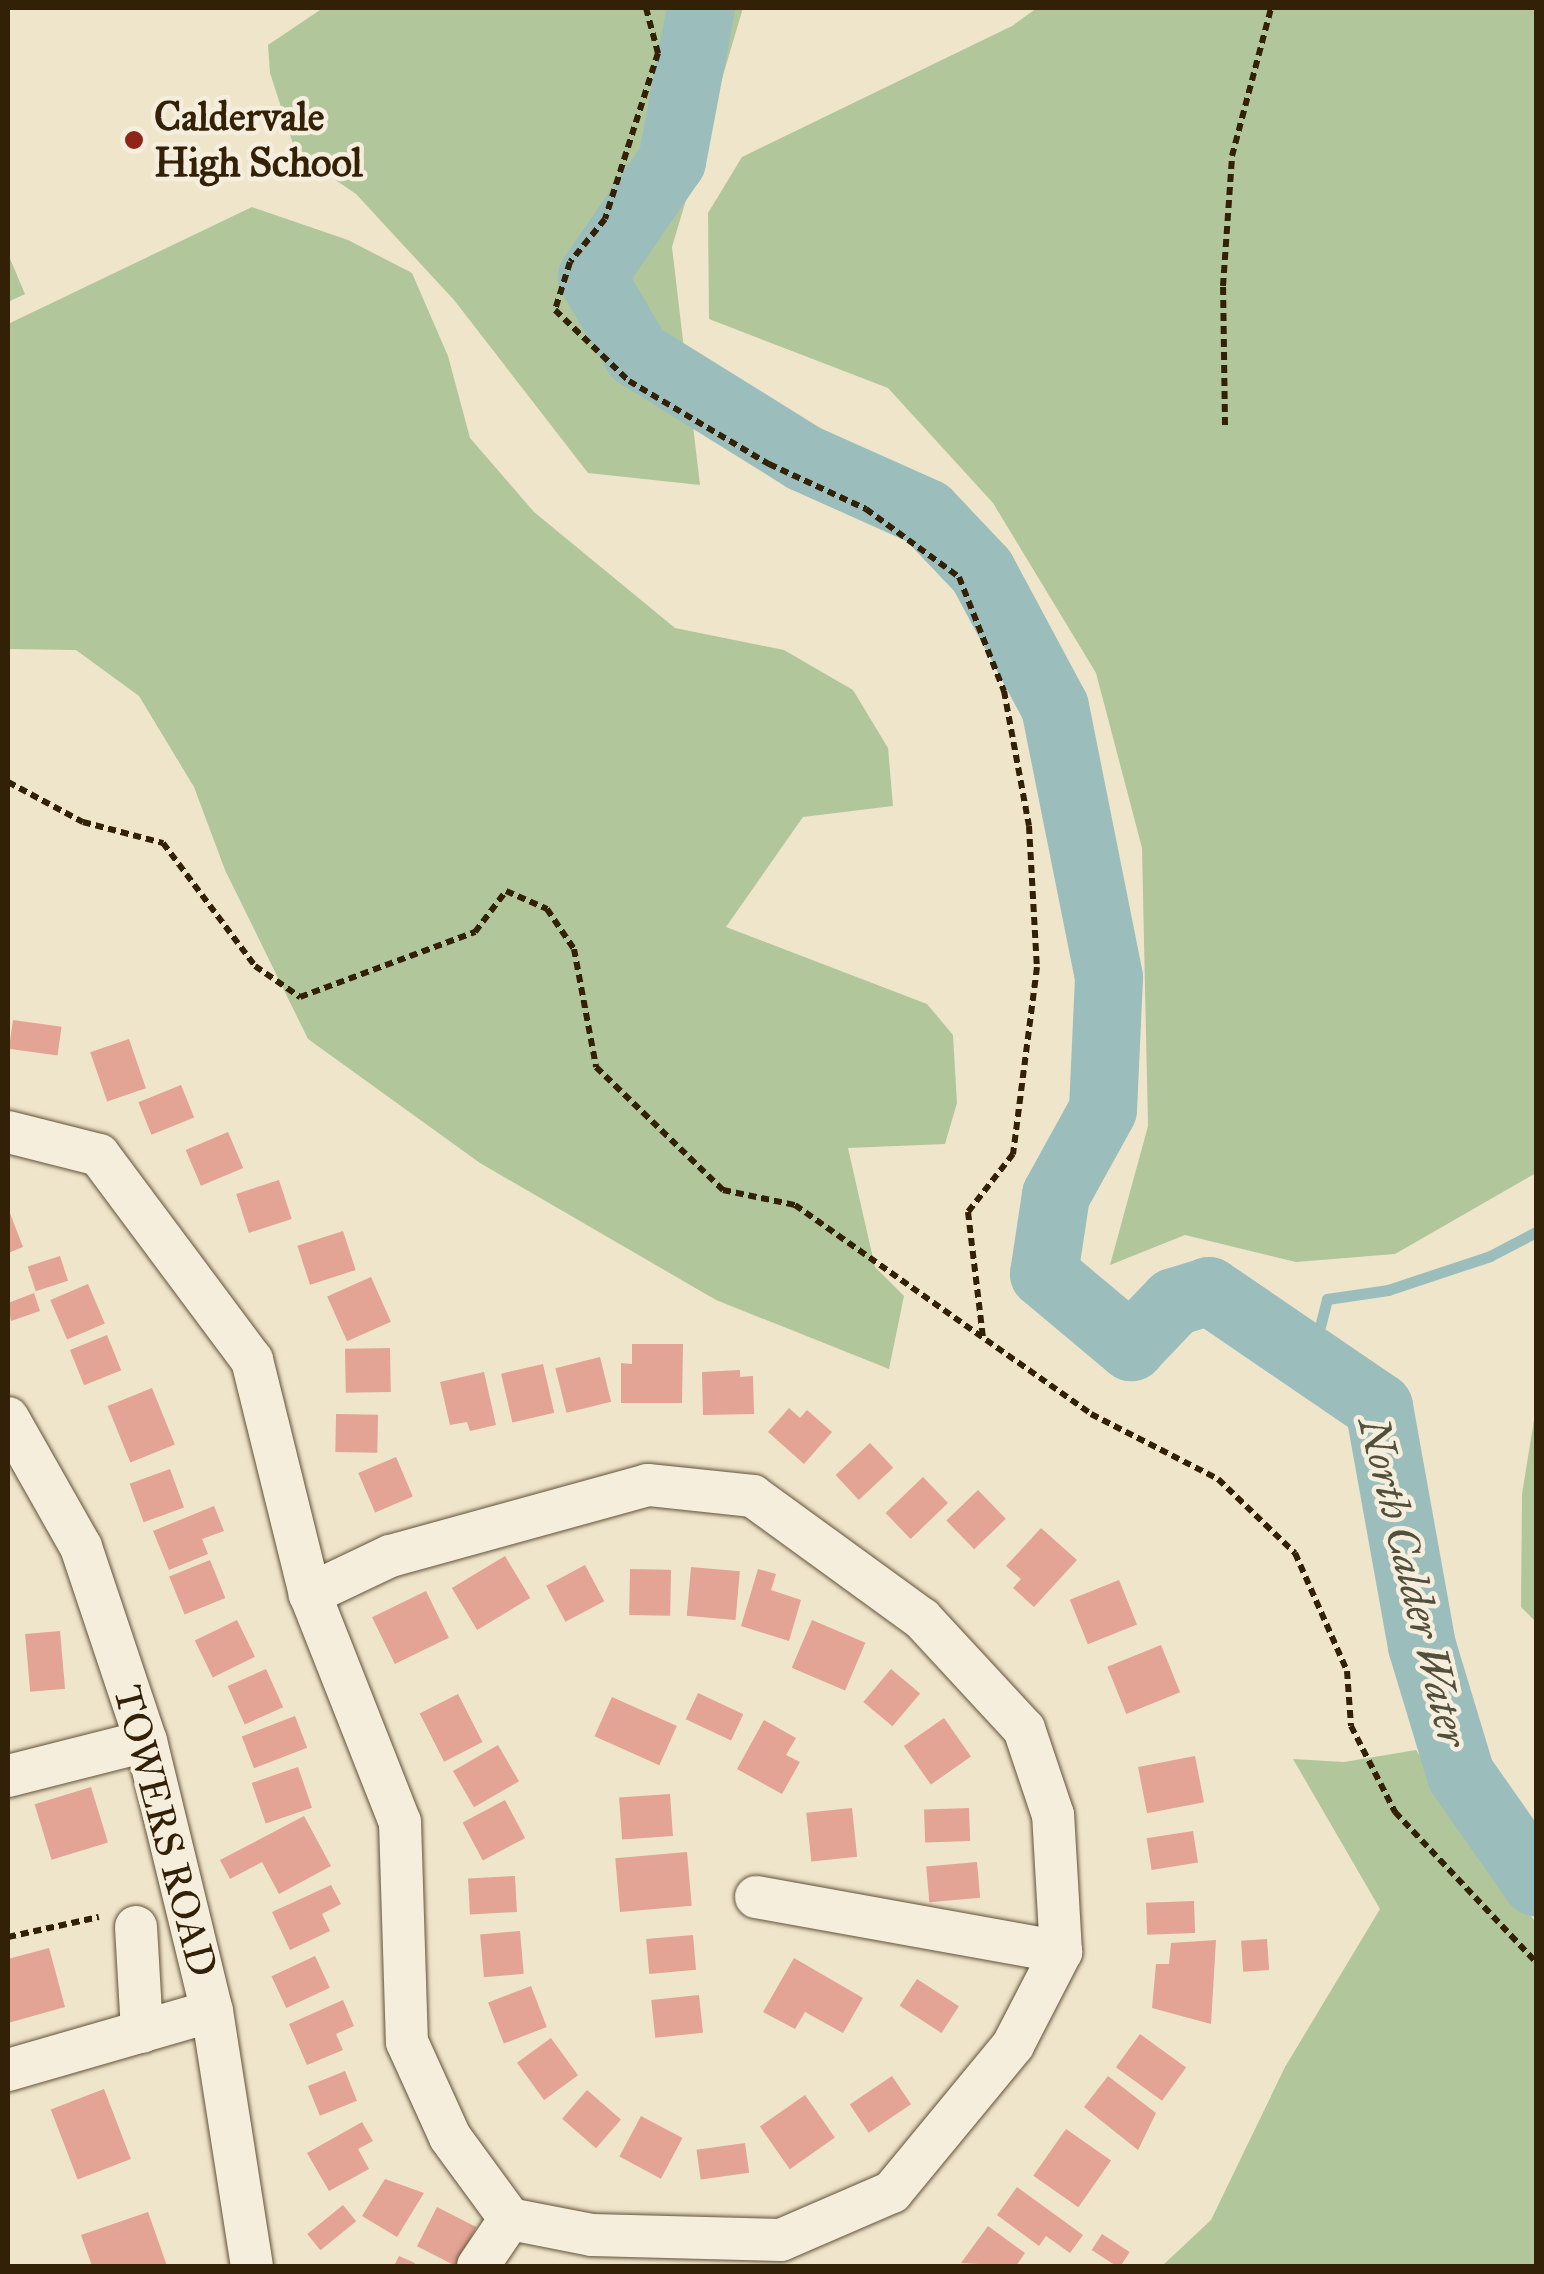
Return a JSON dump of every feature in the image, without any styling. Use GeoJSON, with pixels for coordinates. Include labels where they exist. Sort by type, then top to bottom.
{"type":"FeatureCollection","features":[{"type":"Feature","properties":{"kind":"street"},"geometry":{"type":"LineString","coordinates":[[8,1132],[99,1155],[252,1360],[310,1594],[400,1822],[408,2042],[450,2137],[510,2219],[592,2235],[782,2253],[892,2192],[1014,2046],[1061,1952],[1053,1815],[1024,1729],[922,1620],[753,1496],[648,1485],[390,1556],[310,1594]]}},
{"type":"Feature","properties":{"kind":"street","name":"TOWERS ROAD"},"geometry":{"type":"LineString","coordinates":[[8,1418],[80,1547],[146,1741],[212,2012],[252,2266]]}},
{"type":"Feature","properties":{"kind":"street"},"geometry":{"type":"LineString","coordinates":[[8,1776],[146,1741]]}},
{"type":"Feature","properties":{"kind":"street"},"geometry":{"type":"LineString","coordinates":[[756,1897],[1061,1952]]}},
{"type":"Feature","properties":{"kind":"street"},"geometry":{"type":"LineString","coordinates":[[136,1928],[142,2032]]}},
{"type":"Feature","properties":{"kind":"street"},"geometry":{"type":"LineString","coordinates":[[8,2070],[212,2012]]}},
{"type":"Feature","properties":{"kind":"street"},"geometry":{"type":"LineString","coordinates":[[478,2266],[510,2219]]}},
{"type":"Feature","properties":{"kind":"path"},"geometry":{"type":"LineString","coordinates":[[646,8],[658,53],[606,219],[570,262],[555,310],[629,381],[769,464],[866,509],[959,577],[1004,691],[1029,826],[1037,966],[1013,1154],[968,1212],[983,1339]]}},
{"type":"Feature","properties":{"kind":"path"},"geometry":{"type":"LineString","coordinates":[[1225,425],[1223,286],[1232,156],[1272,8]]}},
{"type":"Feature","properties":{"kind":"path"},"geometry":{"type":"LineString","coordinates":[[8,782],[82,822],[164,843],[254,966],[300,996],[475,932],[506,891],[547,909],[574,949],[596,1067],[724,1190],[795,1206],[1091,1414],[1218,1479],[1295,1553],[1346,1671],[1351,1726],[1396,1812],[1536,1962]]}},
{"type":"Feature","properties":{"kind":"path"},"geometry":{"type":"LineString","coordinates":[[8,1937],[112,1914],[136,1928]]}},
{"type":"Feature","properties":{"kind":"green space"},"geometry":{"type":"Polygon","coordinates":[[[323,8],[743,8],[672,247],[700,485],[588,473],[454,300],[356,194],[296,153],[270,73],[268,45],[323,8]]]}},
{"type":"Feature","properties":{"kind":"green space"},"geometry":{"type":"Polygon","coordinates":[[[1037,8],[1536,8],[1536,1173],[1395,1254],[1296,1262],[1185,1235],[1110,1265],[1148,1126],[1142,848],[1096,673],[993,503],[888,388],[709,319],[708,213],[742,157],[1012,26],[1037,8]]]}},
{"type":"Feature","properties":{"kind":"green space"},"geometry":{"type":"Polygon","coordinates":[[[252,207],[348,240],[412,273],[448,356],[470,438],[534,512],[675,628],[784,650],[853,690],[888,748],[893,806],[803,817],[726,927],[927,1004],[953,1035],[957,1103],[945,1144],[848,1148],[875,1267],[904,1296],[889,1369],[716,1300],[480,1163],[308,1039],[225,870],[194,787],[139,696],[76,650],[8,649],[8,324],[252,207]]]}},
{"type":"Feature","properties":{"kind":"green space"},"geometry":{"type":"Polygon","coordinates":[[[8,254],[25,294],[8,302],[8,254]]]}},
{"type":"Feature","properties":{"kind":"green space"},"geometry":{"type":"Polygon","coordinates":[[[1536,1408],[1536,1622],[1521,1607],[1522,1494],[1536,1408]]]}},
{"type":"Feature","properties":{"kind":"green space"},"geometry":{"type":"Polygon","coordinates":[[[1416,1750],[1536,1923],[1536,2266],[1162,2266],[1211,2220],[1285,2067],[1380,1909],[1293,1759],[1344,1762],[1416,1750]]]}},
{"type":"Feature","properties":{"kind":"building"},"geometry":{"type":"Polygon","coordinates":[[[13,1020],[62,1027],[57,1056],[9,1049],[13,1020]]]}},
{"type":"Feature","properties":{"kind":"building"},"geometry":{"type":"Polygon","coordinates":[[[129,1039],[146,1088],[107,1102],[90,1052],[129,1039]]]}},
{"type":"Feature","properties":{"kind":"building"},"geometry":{"type":"Polygon","coordinates":[[[181,1085],[194,1117],[151,1135],[138,1102],[181,1085]]]}},
{"type":"Feature","properties":{"kind":"building"},"geometry":{"type":"Polygon","coordinates":[[[228,1132],[243,1168],[201,1186],[186,1150],[228,1132]]]}},
{"type":"Feature","properties":{"kind":"building"},"geometry":{"type":"Polygon","coordinates":[[[279,1180],[292,1219],[249,1233],[236,1194],[279,1180]]]}},
{"type":"Feature","properties":{"kind":"building"},"geometry":{"type":"Polygon","coordinates":[[[8,1208],[23,1247],[8,1253],[8,1208]]]}},
{"type":"Feature","properties":{"kind":"building"},"geometry":{"type":"Polygon","coordinates":[[[343,1231],[356,1270],[310,1285],[297,1246],[343,1231]]]}},
{"type":"Feature","properties":{"kind":"building"},"geometry":{"type":"Polygon","coordinates":[[[60,1256],[68,1281],[36,1291],[28,1267],[60,1256]]]}},
{"type":"Feature","properties":{"kind":"building"},"geometry":{"type":"Polygon","coordinates":[[[371,1277],[391,1322],[347,1341],[327,1297],[371,1277]]]}},
{"type":"Feature","properties":{"kind":"building"},"geometry":{"type":"Polygon","coordinates":[[[88,1284],[105,1324],[67,1340],[50,1300],[88,1284]]]}},
{"type":"Feature","properties":{"kind":"building"},"geometry":{"type":"Polygon","coordinates":[[[34,1293],[40,1311],[11,1321],[8,1303],[34,1293]]]}},
{"type":"Feature","properties":{"kind":"building"},"geometry":{"type":"Polygon","coordinates":[[[107,1335],[121,1370],[84,1385],[70,1350],[107,1335]]]}},
{"type":"Feature","properties":{"kind":"building"},"geometry":{"type":"Polygon","coordinates":[[[632,1344],[683,1344],[682,1403],[621,1403],[621,1363],[632,1364],[632,1344]]]}},
{"type":"Feature","properties":{"kind":"building"},"geometry":{"type":"Polygon","coordinates":[[[390,1348],[391,1392],[346,1393],[345,1349],[390,1348]]]}},
{"type":"Feature","properties":{"kind":"building"},"geometry":{"type":"Polygon","coordinates":[[[600,1357],[611,1402],[566,1413],[555,1368],[600,1357]]]}},
{"type":"Feature","properties":{"kind":"building"},"geometry":{"type":"Polygon","coordinates":[[[543,1364],[554,1413],[512,1422],[501,1374],[543,1364]]]}},
{"type":"Feature","properties":{"kind":"building"},"geometry":{"type":"Polygon","coordinates":[[[740,1370],[740,1377],[753,1376],[754,1414],[703,1415],[702,1372],[740,1370]]]}},
{"type":"Feature","properties":{"kind":"building"},"geometry":{"type":"Polygon","coordinates":[[[484,1372],[496,1425],[470,1431],[467,1422],[450,1425],[440,1382],[484,1372]]]}},
{"type":"Feature","properties":{"kind":"building"},"geometry":{"type":"Polygon","coordinates":[[[152,1388],[175,1445],[130,1463],[107,1406],[152,1388]]]}},
{"type":"Feature","properties":{"kind":"building"},"geometry":{"type":"Polygon","coordinates":[[[789,1408],[800,1418],[807,1410],[832,1432],[804,1464],[768,1432],[789,1408]]]}},
{"type":"Feature","properties":{"kind":"building"},"geometry":{"type":"Polygon","coordinates":[[[336,1414],[378,1415],[377,1453],[335,1452],[336,1414]]]}},
{"type":"Feature","properties":{"kind":"building"},"geometry":{"type":"Polygon","coordinates":[[[870,1443],[893,1468],[859,1500],[836,1475],[870,1443]]]}},
{"type":"Feature","properties":{"kind":"building"},"geometry":{"type":"Polygon","coordinates":[[[396,1457],[413,1497],[375,1513],[358,1473],[396,1457]]]}},
{"type":"Feature","properties":{"kind":"building"},"geometry":{"type":"Polygon","coordinates":[[[170,1469],[184,1508],[144,1522],[130,1484],[170,1469]]]}},
{"type":"Feature","properties":{"kind":"building"},"geometry":{"type":"Polygon","coordinates":[[[923,1477],[948,1503],[911,1539],[886,1513],[923,1477]]]}},
{"type":"Feature","properties":{"kind":"building"},"geometry":{"type":"Polygon","coordinates":[[[978,1490],[1006,1519],[974,1549],[946,1521],[978,1490]]]}},
{"type":"Feature","properties":{"kind":"building"},"geometry":{"type":"Polygon","coordinates":[[[214,1506],[224,1531],[202,1539],[208,1554],[169,1570],[153,1531],[214,1506]]]}},
{"type":"Feature","properties":{"kind":"building"},"geometry":{"type":"Polygon","coordinates":[[[1041,1528],[1077,1560],[1034,1607],[1013,1588],[1021,1579],[1006,1566],[1041,1528]]]}},
{"type":"Feature","properties":{"kind":"building"},"geometry":{"type":"Polygon","coordinates":[[[505,1556],[530,1598],[477,1630],[452,1588],[505,1556]]]}},
{"type":"Feature","properties":{"kind":"building"},"geometry":{"type":"Polygon","coordinates":[[[210,1560],[225,1598],[185,1614],[169,1576],[210,1560]]]}},
{"type":"Feature","properties":{"kind":"building"},"geometry":{"type":"Polygon","coordinates":[[[585,1565],[604,1601],[565,1622],[546,1586],[585,1565]]]}},
{"type":"Feature","properties":{"kind":"building"},"geometry":{"type":"Polygon","coordinates":[[[691,1567],[740,1571],[736,1620],[687,1616],[691,1567]]]}},
{"type":"Feature","properties":{"kind":"building"},"geometry":{"type":"Polygon","coordinates":[[[630,1569],[671,1570],[670,1616],[629,1615],[630,1569]]]}},
{"type":"Feature","properties":{"kind":"building"},"geometry":{"type":"Polygon","coordinates":[[[758,1569],[776,1574],[771,1590],[801,1600],[789,1641],[741,1626],[758,1569]]]}},
{"type":"Feature","properties":{"kind":"building"},"geometry":{"type":"Polygon","coordinates":[[[1119,1580],[1137,1625],[1088,1644],[1070,1600],[1119,1580]]]}},
{"type":"Feature","properties":{"kind":"building"},"geometry":{"type":"Polygon","coordinates":[[[426,1591],[449,1638],[395,1664],[372,1617],[426,1591]]]}},
{"type":"Feature","properties":{"kind":"building"},"geometry":{"type":"Polygon","coordinates":[[[237,1620],[255,1657],[213,1677],[195,1641],[237,1620]]]}},
{"type":"Feature","properties":{"kind":"building"},"geometry":{"type":"Polygon","coordinates":[[[812,1620],[865,1643],[845,1691],[792,1668],[812,1620]]]}},
{"type":"Feature","properties":{"kind":"building"},"geometry":{"type":"Polygon","coordinates":[[[60,1631],[65,1689],[30,1692],[25,1634],[60,1631]]]}},
{"type":"Feature","properties":{"kind":"building"},"geometry":{"type":"Polygon","coordinates":[[[1161,1645],[1180,1692],[1126,1714],[1107,1667],[1161,1645]]]}},
{"type":"Feature","properties":{"kind":"building"},"geometry":{"type":"Polygon","coordinates":[[[266,1669],[283,1707],[245,1724],[228,1686],[266,1669]]]}},
{"type":"Feature","properties":{"kind":"building"},"geometry":{"type":"Polygon","coordinates":[[[891,1669],[920,1693],[892,1726],[863,1702],[891,1669]]]}},
{"type":"Feature","properties":{"kind":"building"},"geometry":{"type":"Polygon","coordinates":[[[698,1693],[743,1714],[731,1740],[686,1719],[698,1693]]]}},
{"type":"Feature","properties":{"kind":"building"},"geometry":{"type":"Polygon","coordinates":[[[458,1694],[483,1742],[444,1762],[420,1714],[458,1694]]]}},
{"type":"Feature","properties":{"kind":"building"},"geometry":{"type":"Polygon","coordinates":[[[612,1697],[677,1726],[659,1765],[595,1736],[612,1697]]]}},
{"type":"Feature","properties":{"kind":"building"},"geometry":{"type":"Polygon","coordinates":[[[295,1716],[307,1748],[254,1768],[242,1736],[295,1716]]]}},
{"type":"Feature","properties":{"kind":"building"},"geometry":{"type":"Polygon","coordinates":[[[944,1718],[971,1757],[931,1785],[904,1746],[944,1718]]]}},
{"type":"Feature","properties":{"kind":"building"},"geometry":{"type":"Polygon","coordinates":[[[764,1720],[796,1738],[786,1755],[800,1762],[782,1794],[737,1769],[764,1720]]]}},
{"type":"Feature","properties":{"kind":"building"},"geometry":{"type":"Polygon","coordinates":[[[498,1745],[519,1781],[474,1807],[453,1771],[498,1745]]]}},
{"type":"Feature","properties":{"kind":"building"},"geometry":{"type":"Polygon","coordinates":[[[1195,1756],[1204,1802],[1147,1813],[1138,1767],[1195,1756]]]}},
{"type":"Feature","properties":{"kind":"building"},"geometry":{"type":"Polygon","coordinates":[[[298,1767],[312,1808],[266,1824],[252,1783],[298,1767]]]}},
{"type":"Feature","properties":{"kind":"building"},"geometry":{"type":"Polygon","coordinates":[[[91,1787],[108,1842],[52,1860],[35,1804],[91,1787]]]}},
{"type":"Feature","properties":{"kind":"building"},"geometry":{"type":"Polygon","coordinates":[[[670,1794],[673,1836],[622,1839],[619,1798],[670,1794]]]}},
{"type":"Feature","properties":{"kind":"building"},"geometry":{"type":"Polygon","coordinates":[[[505,1800],[525,1838],[483,1861],[463,1823],[505,1800]]]}},
{"type":"Feature","properties":{"kind":"building"},"geometry":{"type":"Polygon","coordinates":[[[852,1808],[857,1857],[811,1862],[806,1813],[852,1808]]]}},
{"type":"Feature","properties":{"kind":"building"},"geometry":{"type":"Polygon","coordinates":[[[969,1808],[970,1841],[925,1843],[924,1810],[969,1808]]]}},
{"type":"Feature","properties":{"kind":"building"},"geometry":{"type":"Polygon","coordinates":[[[304,1816],[331,1866],[279,1894],[262,1862],[230,1879],[220,1860],[304,1816]]]}},
{"type":"Feature","properties":{"kind":"building"},"geometry":{"type":"Polygon","coordinates":[[[1193,1831],[1198,1863],[1152,1870],[1147,1838],[1193,1831]]]}},
{"type":"Feature","properties":{"kind":"building"},"geometry":{"type":"Polygon","coordinates":[[[687,1852],[692,1906],[620,1912],[615,1858],[687,1852]]]}},
{"type":"Feature","properties":{"kind":"building"},"geometry":{"type":"Polygon","coordinates":[[[977,1862],[980,1898],[929,1902],[926,1866],[977,1862]]]}},
{"type":"Feature","properties":{"kind":"building"},"geometry":{"type":"Polygon","coordinates":[[[515,1876],[517,1912],[470,1914],[468,1878],[515,1876]]]}},
{"type":"Feature","properties":{"kind":"building"},"geometry":{"type":"Polygon","coordinates":[[[331,1885],[341,1904],[322,1914],[330,1931],[290,1950],[272,1912],[331,1885]]]}},
{"type":"Feature","properties":{"kind":"building"},"geometry":{"type":"Polygon","coordinates":[[[1194,1901],[1195,1933],[1147,1935],[1146,1903],[1194,1901]]]}},
{"type":"Feature","properties":{"kind":"building"},"geometry":{"type":"Polygon","coordinates":[[[520,1931],[524,1974],[484,1977],[480,1934],[520,1931]]]}},
{"type":"Feature","properties":{"kind":"building"},"geometry":{"type":"Polygon","coordinates":[[[693,1935],[696,1970],[649,1974],[646,1939],[693,1935]]]}},
{"type":"Feature","properties":{"kind":"building"},"geometry":{"type":"Polygon","coordinates":[[[1267,1939],[1269,1970],[1243,1972],[1241,1941],[1267,1939]]]}},
{"type":"Feature","properties":{"kind":"building"},"geometry":{"type":"Polygon","coordinates":[[[1216,1940],[1211,2024],[1152,2008],[1156,1964],[1169,1964],[1171,1943],[1216,1940]]]}},
{"type":"Feature","properties":{"kind":"building"},"geometry":{"type":"Polygon","coordinates":[[[49,1948],[65,2007],[8,2023],[8,1959],[49,1948]]]}},
{"type":"Feature","properties":{"kind":"building"},"geometry":{"type":"Polygon","coordinates":[[[315,1956],[330,1988],[286,2008],[271,1976],[315,1956]]]}},
{"type":"Feature","properties":{"kind":"building"},"geometry":{"type":"Polygon","coordinates":[[[794,1958],[863,1998],[843,2033],[805,2012],[795,2029],[763,2012],[794,1958]]]}},
{"type":"Feature","properties":{"kind":"building"},"geometry":{"type":"Polygon","coordinates":[[[917,1979],[959,2006],[942,2033],[900,2006],[917,1979]]]}},
{"type":"Feature","properties":{"kind":"building"},"geometry":{"type":"Polygon","coordinates":[[[531,1986],[547,2027],[504,2044],[488,2002],[531,1986]]]}},
{"type":"Feature","properties":{"kind":"building"},"geometry":{"type":"Polygon","coordinates":[[[699,1995],[703,2033],[655,2038],[651,2000],[699,1995]]]}},
{"type":"Feature","properties":{"kind":"building"},"geometry":{"type":"Polygon","coordinates":[[[343,2000],[354,2026],[336,2034],[343,2050],[307,2065],[289,2024],[343,2000]]]}},
{"type":"Feature","properties":{"kind":"building"},"geometry":{"type":"Polygon","coordinates":[[[1140,2034],[1186,2068],[1162,2101],[1116,2067],[1140,2034]]]}},
{"type":"Feature","properties":{"kind":"building"},"geometry":{"type":"Polygon","coordinates":[[[551,2038],[578,2075],[544,2100],[517,2063],[551,2038]]]}},
{"type":"Feature","properties":{"kind":"building"},"geometry":{"type":"Polygon","coordinates":[[[345,2071],[357,2101],[320,2116],[308,2086],[345,2071]]]}},
{"type":"Feature","properties":{"kind":"building"},"geometry":{"type":"Polygon","coordinates":[[[892,2076],[911,2104],[869,2133],[850,2105],[892,2076]]]}},
{"type":"Feature","properties":{"kind":"building"},"geometry":{"type":"Polygon","coordinates":[[[1108,2076],[1156,2113],[1138,2150],[1084,2107],[1108,2076]]]}},
{"type":"Feature","properties":{"kind":"building"},"geometry":{"type":"Polygon","coordinates":[[[104,2089],[131,2159],[78,2179],[51,2109],[104,2089]]]}},
{"type":"Feature","properties":{"kind":"building"},"geometry":{"type":"Polygon","coordinates":[[[587,2090],[621,2120],[596,2148],[562,2119],[587,2090]]]}},
{"type":"Feature","properties":{"kind":"building"},"geometry":{"type":"Polygon","coordinates":[[[805,2095],[835,2138],[790,2169],[760,2127],[805,2095]]]}},
{"type":"Feature","properties":{"kind":"building"},"geometry":{"type":"Polygon","coordinates":[[[641,2116],[682,2138],[661,2179],[619,2157],[641,2116]]]}},
{"type":"Feature","properties":{"kind":"building"},"geometry":{"type":"Polygon","coordinates":[[[362,2122],[373,2141],[358,2149],[369,2169],[329,2191],[307,2153],[362,2122]]]}},
{"type":"Feature","properties":{"kind":"building"},"geometry":{"type":"Polygon","coordinates":[[[1066,2129],[1111,2161],[1078,2207],[1033,2176],[1066,2129]]]}},
{"type":"Feature","properties":{"kind":"building"},"geometry":{"type":"Polygon","coordinates":[[[745,2143],[749,2173],[701,2180],[696,2150],[745,2143]]]}},
{"type":"Feature","properties":{"kind":"building"},"geometry":{"type":"Polygon","coordinates":[[[385,2179],[424,2193],[397,2237],[362,2216],[385,2179]]]}},
{"type":"Feature","properties":{"kind":"building"},"geometry":{"type":"Polygon","coordinates":[[[1017,2187],[1083,2235],[1070,2253],[1046,2236],[1039,2246],[997,2215],[1017,2187]]]}},
{"type":"Feature","properties":{"kind":"building"},"geometry":{"type":"Polygon","coordinates":[[[343,2205],[356,2221],[320,2250],[307,2234],[343,2205]]]}},
{"type":"Feature","properties":{"kind":"building"},"geometry":{"type":"Polygon","coordinates":[[[437,2207],[476,2227],[456,2266],[417,2246],[437,2207]]]}},
{"type":"Feature","properties":{"kind":"building"},"geometry":{"type":"Polygon","coordinates":[[[148,2212],[167,2266],[92,2266],[81,2235],[148,2212]]]}},
{"type":"Feature","properties":{"kind":"building"},"geometry":{"type":"Polygon","coordinates":[[[988,2226],[1025,2253],[1016,2266],[961,2263],[988,2226]]]}},
{"type":"Feature","properties":{"kind":"building"},"geometry":{"type":"Polygon","coordinates":[[[1102,2234],[1130,2252],[1121,2266],[1116,2266],[1092,2250],[1102,2234]]]}},
{"type":"Feature","properties":{"kind":"building"},"geometry":{"type":"Polygon","coordinates":[[[399,2256],[415,2263],[394,2266],[399,2256]]]}},
{"type":"Feature","properties":{"kind":"waterway","name":"North Calder Water"},"geometry":{"type":"LineString","coordinates":[[701,8],[672,161],[592,277],[637,354],[804,458],[927,513],[982,571],[1055,707],[1109,978],[1103,1110],[1056,1195],[1044,1274],[1131,1347],[1174,1302],[1209,1291],[1379,1407],[1422,1646],[1461,1775],[1536,1882]]}},
{"type":"Feature","properties":{"kind":"waterway"},"geometry":{"type":"LineString","coordinates":[[1312,1358],[1327,1299],[1388,1290],[1490,1256],[1536,1232]]}},
{"type":"Feature","properties":{"kind":"place","name":"Caldervale High School"},"geometry":{"type":"Point","coordinates":[134,140]}}]}
